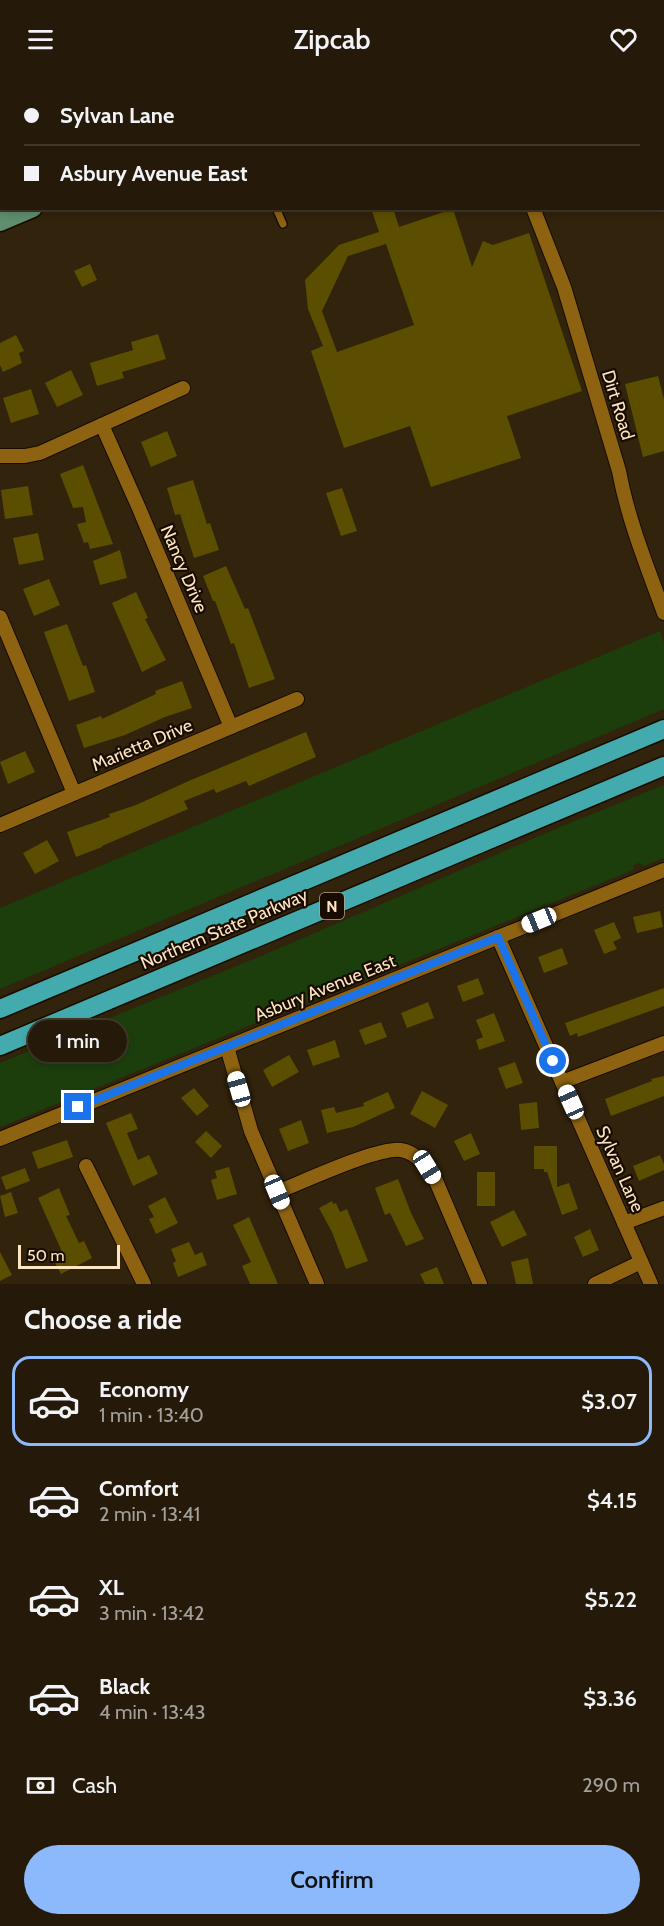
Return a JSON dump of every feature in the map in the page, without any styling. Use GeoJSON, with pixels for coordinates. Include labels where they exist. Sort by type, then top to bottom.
{"type":"FeatureCollection","features":[{"type":"Feature","properties":{"kind":"highway","name":"Northern State Parkway"},"geometry":{"type":"LineString","coordinates":[[0,1009],[664,729]]}},
{"type":"Feature","properties":{"kind":"highway","name":"Northern State Parkway"},"geometry":{"type":"LineString","coordinates":[[0,1046],[664,766]]}},
{"type":"Feature","properties":{"kind":"main road"},"geometry":{"type":"LineString","coordinates":[[0,222],[28,210]]}},
{"type":"Feature","properties":{"kind":"street","name":"Dirt Road"},"geometry":{"type":"LineString","coordinates":[[534,210],[564,287],[640,548],[664,613]]}},
{"type":"Feature","properties":{"kind":"street"},"geometry":{"type":"LineString","coordinates":[[0,456],[25,456],[40,453],[183,388]]}},
{"type":"Feature","properties":{"kind":"street","name":"Nancy Drive"},"geometry":{"type":"LineString","coordinates":[[102,425],[231,727]]}},
{"type":"Feature","properties":{"kind":"street"},"geometry":{"type":"LineString","coordinates":[[0,617],[74,793]]}},
{"type":"Feature","properties":{"kind":"street","name":"Marietta Drive"},"geometry":{"type":"LineString","coordinates":[[0,825],[297,699]]}},
{"type":"Feature","properties":{"kind":"street","name":"Asbury Avenue East"},"geometry":{"type":"LineString","coordinates":[[0,1139],[664,870]]}},
{"type":"Feature","properties":{"kind":"street","name":"Sylvan Lane"},"geometry":{"type":"LineString","coordinates":[[498,937],[651,1284]]}},
{"type":"Feature","properties":{"kind":"street"},"geometry":{"type":"LineString","coordinates":[[562,1082],[664,1043]]}},
{"type":"Feature","properties":{"kind":"street"},"geometry":{"type":"LineString","coordinates":[[227,1047],[251,1131],[317,1284]]}},
{"type":"Feature","properties":{"kind":"street"},"geometry":{"type":"LineString","coordinates":[[277,1192],[378,1152],[401,1150],[411,1154],[427,1167],[436,1180],[480,1284]]}},
{"type":"Feature","properties":{"kind":"street"},"geometry":{"type":"LineString","coordinates":[[86,1166],[144,1284]]}},
{"type":"Feature","properties":{"kind":"street"},"geometry":{"type":"LineString","coordinates":[[624,1223],[664,1208]]}},
{"type":"Feature","properties":{"kind":"street"},"geometry":{"type":"LineString","coordinates":[[596,1284],[641,1262]]}},
{"type":"Feature","properties":{"kind":"lane"},"geometry":{"type":"LineString","coordinates":[[277,210],[283,224]]}},
{"type":"Feature","properties":{"kind":"green space"},"geometry":{"type":"Polygon","coordinates":[[[660,631],[664,643],[664,709],[0,989],[0,908],[660,631]]]}},
{"type":"Feature","properties":{"kind":"green space"},"geometry":{"type":"Polygon","coordinates":[[[664,785],[664,858],[644,866],[639,863],[634,865],[633,870],[0,1127],[0,1063],[266,954],[565,825],[664,785]]]}},
{"type":"Feature","properties":{"kind":"building"},"geometry":{"type":"Polygon","coordinates":[[[372,210],[394,210],[399,227],[453,210],[472,267],[483,241],[493,245],[529,233],[582,391],[507,416],[521,458],[431,487],[410,426],[344,448],[311,351],[323,346],[308,309],[305,280],[339,245],[379,232],[372,210]],[[386,244],[348,256],[322,311],[337,352],[414,325],[386,244]]]}},
{"type":"Feature","properties":{"kind":"building"},"geometry":{"type":"Polygon","coordinates":[[[90,264],[97,280],[82,287],[74,271],[90,264]]]}},
{"type":"Feature","properties":{"kind":"building"},"geometry":{"type":"Polygon","coordinates":[[[158,334],[166,359],[122,372],[124,378],[97,386],[90,363],[133,350],[131,342],[158,334]]]}},
{"type":"Feature","properties":{"kind":"building"},"geometry":{"type":"Polygon","coordinates":[[[16,335],[24,351],[19,353],[22,363],[3,372],[0,365],[0,343],[16,335]]]}},
{"type":"Feature","properties":{"kind":"building"},"geometry":{"type":"Polygon","coordinates":[[[71,370],[83,395],[57,407],[45,383],[71,370]]]}},
{"type":"Feature","properties":{"kind":"building"},"geometry":{"type":"Polygon","coordinates":[[[658,376],[664,399],[664,451],[643,457],[625,384],[658,376]]]}},
{"type":"Feature","properties":{"kind":"building"},"geometry":{"type":"Polygon","coordinates":[[[31,389],[39,414],[11,423],[3,398],[31,389]]]}},
{"type":"Feature","properties":{"kind":"building"},"geometry":{"type":"Polygon","coordinates":[[[167,431],[177,456],[151,467],[141,442],[167,431]]]}},
{"type":"Feature","properties":{"kind":"building"},"geometry":{"type":"Polygon","coordinates":[[[83,465],[113,544],[90,549],[88,542],[84,543],[77,524],[86,522],[83,507],[73,508],[60,474],[83,465]]]}},
{"type":"Feature","properties":{"kind":"building"},"geometry":{"type":"Polygon","coordinates":[[[193,480],[207,524],[210,523],[219,550],[194,558],[180,514],[175,515],[167,488],[193,480]]]}},
{"type":"Feature","properties":{"kind":"building"},"geometry":{"type":"Polygon","coordinates":[[[28,486],[33,515],[5,519],[1,490],[28,486]]]}},
{"type":"Feature","properties":{"kind":"building"},"geometry":{"type":"Polygon","coordinates":[[[342,488],[357,531],[341,536],[326,493],[342,488]]]}},
{"type":"Feature","properties":{"kind":"building"},"geometry":{"type":"Polygon","coordinates":[[[38,533],[44,560],[19,565],[13,538],[38,533]]]}},
{"type":"Feature","properties":{"kind":"building"},"geometry":{"type":"Polygon","coordinates":[[[120,550],[127,578],[100,585],[93,561],[120,550]]]}},
{"type":"Feature","properties":{"kind":"building"},"geometry":{"type":"Polygon","coordinates":[[[226,566],[245,609],[248,608],[275,679],[249,688],[234,643],[231,644],[203,576],[226,566]]]}},
{"type":"Feature","properties":{"kind":"building"},"geometry":{"type":"Polygon","coordinates":[[[49,579],[60,605],[34,616],[23,589],[49,579]]]}},
{"type":"Feature","properties":{"kind":"building"},"geometry":{"type":"Polygon","coordinates":[[[136,592],[148,618],[145,619],[166,660],[142,672],[112,603],[136,592]]]}},
{"type":"Feature","properties":{"kind":"building"},"geometry":{"type":"Polygon","coordinates":[[[67,624],[83,666],[86,665],[95,692],[69,701],[44,632],[67,624]]]}},
{"type":"Feature","properties":{"kind":"building"},"geometry":{"type":"Polygon","coordinates":[[[182,681],[192,708],[125,735],[84,748],[76,725],[101,716],[102,719],[156,694],[155,691],[182,681]]]}},
{"type":"Feature","properties":{"kind":"building"},"geometry":{"type":"Polygon","coordinates":[[[306,732],[316,757],[249,786],[246,781],[216,793],[214,789],[184,801],[188,809],[76,857],[67,832],[110,817],[109,814],[136,805],[306,732]]]}},
{"type":"Feature","properties":{"kind":"building"},"geometry":{"type":"Polygon","coordinates":[[[25,751],[35,772],[8,784],[0,762],[25,751]]]}},
{"type":"Feature","properties":{"kind":"building"},"geometry":{"type":"Polygon","coordinates":[[[47,840],[59,861],[35,874],[23,853],[47,840]]]}},
{"type":"Feature","properties":{"kind":"building"},"geometry":{"type":"Polygon","coordinates":[[[660,911],[663,927],[637,933],[633,917],[660,911]]]}},
{"type":"Feature","properties":{"kind":"building"},"geometry":{"type":"Polygon","coordinates":[[[614,922],[621,938],[613,942],[617,949],[604,954],[594,930],[614,922]]]}},
{"type":"Feature","properties":{"kind":"building"},"geometry":{"type":"Polygon","coordinates":[[[562,948],[568,964],[544,973],[538,957],[562,948]]]}},
{"type":"Feature","properties":{"kind":"building"},"geometry":{"type":"Polygon","coordinates":[[[478,978],[484,994],[463,1002],[457,986],[478,978]]]}},
{"type":"Feature","properties":{"kind":"building"},"geometry":{"type":"Polygon","coordinates":[[[664,988],[664,1006],[578,1037],[577,1033],[570,1036],[565,1023],[664,988]]]}},
{"type":"Feature","properties":{"kind":"building"},"geometry":{"type":"Polygon","coordinates":[[[428,1002],[434,1018],[407,1028],[401,1013],[428,1002]]]}},
{"type":"Feature","properties":{"kind":"building"},"geometry":{"type":"Polygon","coordinates":[[[494,1013],[505,1041],[479,1050],[476,1040],[483,1037],[476,1020],[494,1013]]]}},
{"type":"Feature","properties":{"kind":"building"},"geometry":{"type":"Polygon","coordinates":[[[381,1022],[387,1037],[365,1045],[359,1030],[381,1022]]]}},
{"type":"Feature","properties":{"kind":"building"},"geometry":{"type":"Polygon","coordinates":[[[335,1040],[340,1057],[313,1066],[307,1050],[335,1040]]]}},
{"type":"Feature","properties":{"kind":"building"},"geometry":{"type":"Polygon","coordinates":[[[289,1055],[299,1072],[272,1087],[263,1070],[289,1055]]]}},
{"type":"Feature","properties":{"kind":"building"},"geometry":{"type":"Polygon","coordinates":[[[515,1062],[523,1083],[506,1089],[498,1068],[515,1062]]]}},
{"type":"Feature","properties":{"kind":"building"},"geometry":{"type":"Polygon","coordinates":[[[664,1076],[664,1096],[611,1116],[605,1099],[652,1081],[651,1079],[664,1076]]]}},
{"type":"Feature","properties":{"kind":"building"},"geometry":{"type":"Polygon","coordinates":[[[194,1088],[209,1106],[197,1116],[181,1098],[194,1088]]]}},
{"type":"Feature","properties":{"kind":"building"},"geometry":{"type":"Polygon","coordinates":[[[422,1091],[448,1105],[435,1128],[410,1114],[422,1091]]]}},
{"type":"Feature","properties":{"kind":"building"},"geometry":{"type":"Polygon","coordinates":[[[388,1092],[395,1108],[353,1127],[327,1133],[321,1110],[334,1107],[336,1113],[364,1106],[363,1103],[388,1092]]]}},
{"type":"Feature","properties":{"kind":"building"},"geometry":{"type":"Polygon","coordinates":[[[537,1102],[539,1128],[521,1130],[519,1104],[537,1102]]]}},
{"type":"Feature","properties":{"kind":"building"},"geometry":{"type":"Polygon","coordinates":[[[131,1113],[138,1129],[127,1133],[138,1160],[149,1155],[158,1174],[133,1186],[106,1123],[131,1113]]]}},
{"type":"Feature","properties":{"kind":"building"},"geometry":{"type":"Polygon","coordinates":[[[301,1120],[309,1143],[288,1151],[279,1129],[301,1120]]]}},
{"type":"Feature","properties":{"kind":"building"},"geometry":{"type":"Polygon","coordinates":[[[206,1131],[222,1146],[211,1158],[195,1142],[206,1131]]]}},
{"type":"Feature","properties":{"kind":"building"},"geometry":{"type":"Polygon","coordinates":[[[471,1133],[480,1154],[464,1161],[454,1141],[471,1133]]]}},
{"type":"Feature","properties":{"kind":"building"},"geometry":{"type":"Polygon","coordinates":[[[67,1140],[73,1157],[38,1169],[32,1152],[67,1140]]]}},
{"type":"Feature","properties":{"kind":"building"},"geometry":{"type":"Polygon","coordinates":[[[534,1146],[557,1146],[557,1187],[569,1183],[578,1209],[562,1215],[547,1172],[544,1172],[544,1169],[534,1169],[534,1146]]]}},
{"type":"Feature","properties":{"kind":"building"},"geometry":{"type":"Polygon","coordinates":[[[660,1155],[664,1170],[639,1181],[633,1166],[660,1155]]]}},
{"type":"Feature","properties":{"kind":"building"},"geometry":{"type":"Polygon","coordinates":[[[229,1167],[237,1194],[217,1200],[211,1180],[217,1178],[215,1171],[229,1167]]]}},
{"type":"Feature","properties":{"kind":"building"},"geometry":{"type":"Polygon","coordinates":[[[25,1168],[30,1181],[6,1190],[1,1177],[25,1168]]]}},
{"type":"Feature","properties":{"kind":"building"},"geometry":{"type":"Polygon","coordinates":[[[477,1172],[495,1172],[495,1206],[477,1206],[477,1172]]]}},
{"type":"Feature","properties":{"kind":"building"},"geometry":{"type":"Polygon","coordinates":[[[398,1179],[424,1239],[406,1246],[390,1213],[385,1215],[375,1188],[398,1179]]]}},
{"type":"Feature","properties":{"kind":"building"},"geometry":{"type":"Polygon","coordinates":[[[59,1188],[70,1215],[66,1216],[79,1243],[84,1241],[92,1258],[61,1274],[53,1259],[63,1254],[38,1198],[59,1188]]]}},
{"type":"Feature","properties":{"kind":"building"},"geometry":{"type":"Polygon","coordinates":[[[11,1192],[18,1213],[5,1217],[0,1196],[11,1192]]]}},
{"type":"Feature","properties":{"kind":"building"},"geometry":{"type":"Polygon","coordinates":[[[165,1197],[178,1223],[156,1234],[149,1219],[154,1217],[148,1206],[165,1197]]]}},
{"type":"Feature","properties":{"kind":"building"},"geometry":{"type":"Polygon","coordinates":[[[332,1201],[333,1204],[336,1203],[340,1212],[347,1209],[368,1261],[346,1269],[332,1232],[319,1208],[332,1201]]]}},
{"type":"Feature","properties":{"kind":"building"},"geometry":{"type":"Polygon","coordinates":[[[514,1210],[527,1235],[502,1247],[490,1222],[514,1210]]]}},
{"type":"Feature","properties":{"kind":"building"},"geometry":{"type":"Polygon","coordinates":[[[249,1217],[278,1284],[250,1284],[242,1266],[251,1262],[233,1225],[249,1217]]]}},
{"type":"Feature","properties":{"kind":"building"},"geometry":{"type":"Polygon","coordinates":[[[590,1229],[599,1250],[583,1257],[574,1237],[590,1229]]]}},
{"type":"Feature","properties":{"kind":"building"},"geometry":{"type":"Polygon","coordinates":[[[189,1242],[195,1255],[202,1252],[207,1265],[178,1277],[173,1263],[176,1261],[171,1249],[189,1242]]]}},
{"type":"Feature","properties":{"kind":"building"},"geometry":{"type":"Polygon","coordinates":[[[0,1252],[12,1275],[0,1281],[0,1252]]]}},
{"type":"Feature","properties":{"kind":"building"},"geometry":{"type":"Polygon","coordinates":[[[528,1258],[533,1284],[516,1284],[511,1262],[528,1258]]]}},
{"type":"Feature","properties":{"kind":"building"},"geometry":{"type":"Polygon","coordinates":[[[437,1267],[444,1284],[425,1284],[420,1274],[437,1267]]]}},
{"type":"Feature","properties":{"kind":"route"},"geometry":{"type":"LineString","coordinates":[[78,1107],[498,937],[553,1061]]}}]}
